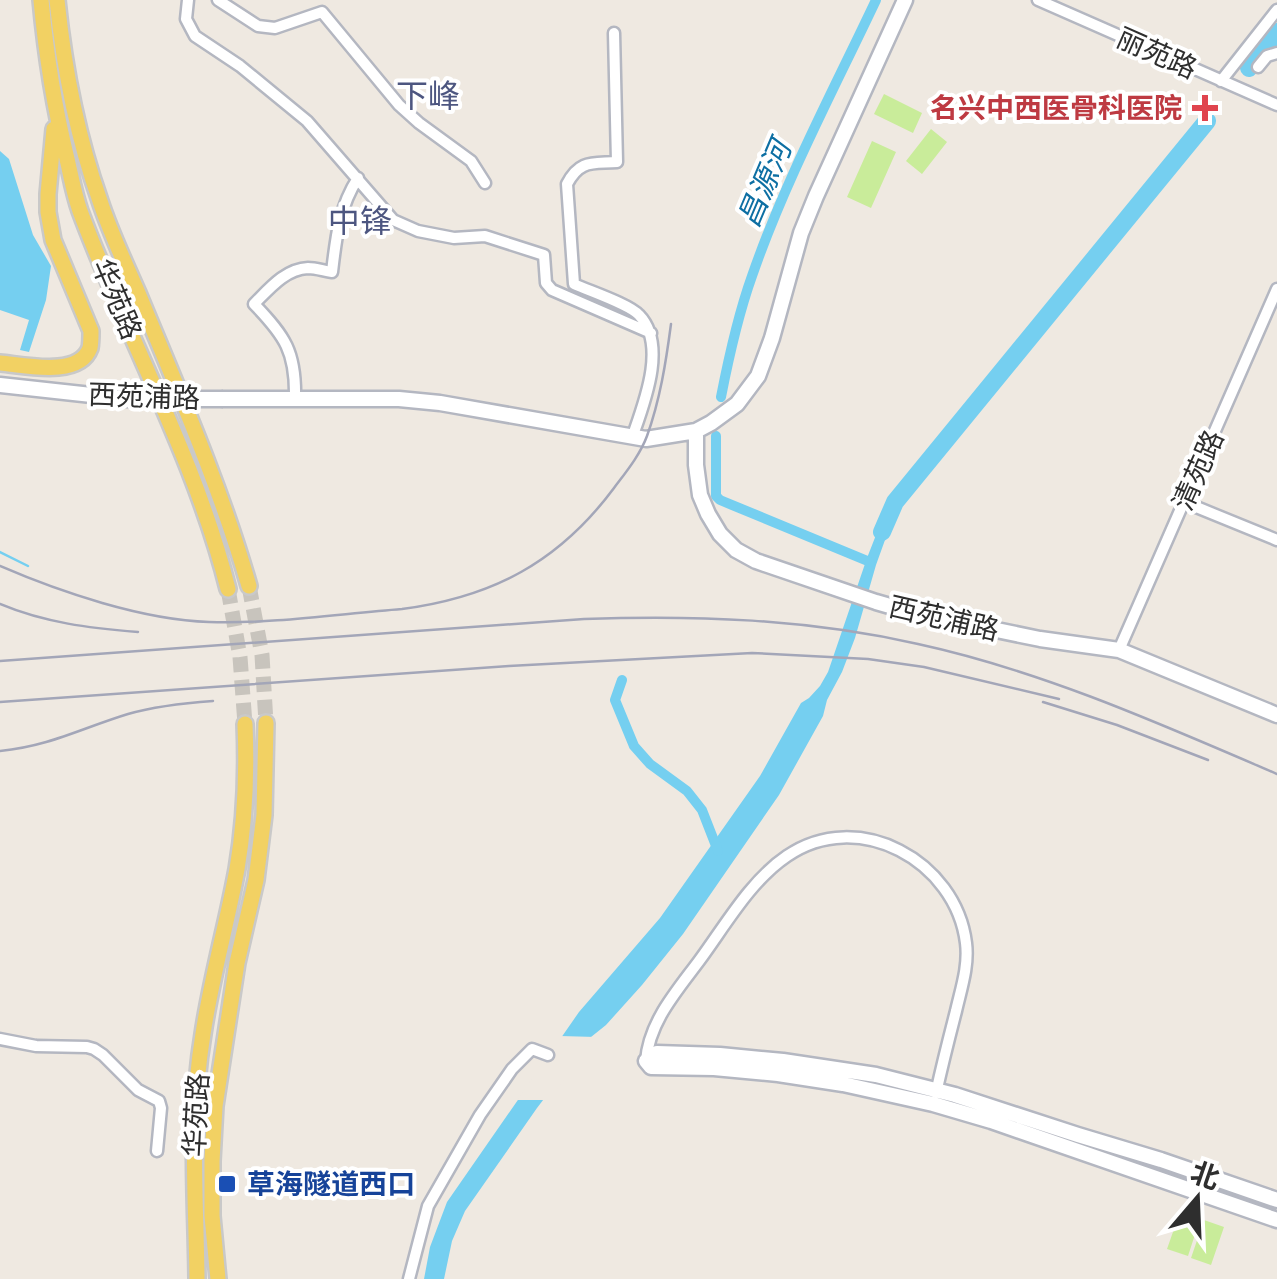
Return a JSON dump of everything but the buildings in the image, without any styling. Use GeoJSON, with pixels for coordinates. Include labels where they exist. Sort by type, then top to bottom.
{"type":"FeatureCollection","features":[{"type":"Feature","properties":{"kind":"main road","name":"华苑路"},"geometry":{"type":"LineString","coordinates":[[41,0],[56,116],[78,208],[193,478],[228,589]]}},
{"type":"Feature","properties":{"kind":"main road","name":"华苑路"},"geometry":{"type":"LineString","coordinates":[[57,0],[62,56],[74,117],[100,202],[213,474],[248,586]]}},
{"type":"Feature","properties":{"kind":"main road"},"geometry":{"type":"LineString","coordinates":[[0,363],[72,366],[90,348],[91,332],[53,240],[48,212],[56,116]]}},
{"type":"Feature","properties":{"kind":"main road","name":"华苑路"},"geometry":{"type":"LineString","coordinates":[[218,1279],[212,1216],[215,1106],[237,963],[256,880],[264,815],[266,723]]}},
{"type":"Feature","properties":{"kind":"main road","name":"华苑路"},"geometry":{"type":"LineString","coordinates":[[197,1276],[194,1102],[203,1032],[238,866],[245,724]]}},
{"type":"Feature","properties":{"kind":"street"},"geometry":{"type":"LineString","coordinates":[[188,0],[186,19],[195,36],[240,66],[307,121],[393,220],[418,231],[454,238],[485,236],[544,255],[546,283],[552,290],[651,333]]}},
{"type":"Feature","properties":{"kind":"street"},"geometry":{"type":"LineString","coordinates":[[218,0],[258,26],[275,28],[322,12],[398,105],[472,162],[484,183]]}},
{"type":"Feature","properties":{"kind":"street"},"geometry":{"type":"LineString","coordinates":[[696,431],[737,404],[758,376],[801,232],[906,0]]}},
{"type":"Feature","properties":{"kind":"street","name":"丽苑路"},"geometry":{"type":"LineString","coordinates":[[1038,0],[1277,105]]}},
{"type":"Feature","properties":{"kind":"street"},"geometry":{"type":"LineString","coordinates":[[1221,81],[1277,10]]}},
{"type":"Feature","properties":{"kind":"street"},"geometry":{"type":"LineString","coordinates":[[614,33],[618,162],[581,165],[567,184],[574,284],[637,312],[651,333],[652,364],[639,437]]}},
{"type":"Feature","properties":{"kind":"street"},"geometry":{"type":"LineString","coordinates":[[1258,67],[1267,56],[1277,53]]}},
{"type":"Feature","properties":{"kind":"street"},"geometry":{"type":"LineString","coordinates":[[295,398],[292,357],[278,329],[254,304],[282,277],[296,270],[332,272],[339,218],[347,194],[358,178]]}},
{"type":"Feature","properties":{"kind":"street","name":"清苑路"},"geometry":{"type":"LineString","coordinates":[[1119,650],[1277,289]]}},
{"type":"Feature","properties":{"kind":"street","name":"西苑浦路"},"geometry":{"type":"LineString","coordinates":[[0,385],[128,399],[399,399],[440,402],[639,437],[696,431],[700,495],[708,514],[736,550],[756,561],[914,612],[1040,639],[1119,650],[1277,715]]}},
{"type":"Feature","properties":{"kind":"street"},"geometry":{"type":"LineString","coordinates":[[1184,502],[1277,540]]}},
{"type":"Feature","properties":{"kind":"street"},"geometry":{"type":"LineString","coordinates":[[646,1061],[647,1042],[662,1012],[769,870],[806,846],[840,838],[864,839],[888,845],[925,866],[953,901],[962,922],[965,972],[935,1097]]}},
{"type":"Feature","properties":{"kind":"street"},"geometry":{"type":"LineString","coordinates":[[0,1038],[36,1046],[87,1047],[103,1056],[138,1090],[159,1101],[158,1152]]}},
{"type":"Feature","properties":{"kind":"street"},"geometry":{"type":"LineString","coordinates":[[409,1279],[428,1206],[480,1115],[532,1049],[548,1055]]}},
{"type":"Feature","properties":{"kind":"street"},"geometry":{"type":"LineString","coordinates":[[646,1061],[657,1053],[752,1057],[845,1070],[1161,1160],[1277,1200]]}},
{"type":"Feature","properties":{"kind":"street"},"geometry":{"type":"LineString","coordinates":[[935,1097],[1009,1127],[1277,1220]]}},
{"type":"Feature","properties":{"kind":"green space"},"geometry":{"type":"Polygon","coordinates":[[[884,94],[922,113],[913,133],[874,114],[884,94]]]}},
{"type":"Feature","properties":{"kind":"green space"},"geometry":{"type":"Polygon","coordinates":[[[931,129],[947,142],[922,174],[906,161],[931,129]]]}},
{"type":"Feature","properties":{"kind":"green space"},"geometry":{"type":"Polygon","coordinates":[[[872,141],[896,152],[871,208],[847,197],[872,141]]]}},
{"type":"Feature","properties":{"kind":"green space"},"geometry":{"type":"Polygon","coordinates":[[[1180,1212],[1200,1219],[1188,1256],[1167,1249],[1180,1212]]]}},
{"type":"Feature","properties":{"kind":"green space"},"geometry":{"type":"Polygon","coordinates":[[[1204,1220],[1224,1227],[1211,1265],[1191,1258],[1204,1220]]]}},
{"type":"Feature","properties":{"kind":"water"},"geometry":{"type":"Polygon","coordinates":[[[0,151],[9,159],[33,235],[51,266],[46,300],[29,352],[20,350],[29,320],[0,310],[0,151]]]}},
{"type":"Feature","properties":{"kind":"water"},"geometry":{"type":"Polygon","coordinates":[[[885,512],[894,515],[855,638],[823,716],[779,795],[683,934],[642,985],[591,1037],[465,1211],[452,1241],[444,1279],[424,1279],[430,1247],[447,1202],[579,1012],[660,918],[760,776],[801,703],[820,686],[885,512]]]}},
{"type":"Feature","properties":{"kind":"pier"},"geometry":{"type":"Polygon","coordinates":[[[560,1036],[596,1037],[549,1100],[517,1100],[560,1036]]]}},
{"type":"Feature","properties":{"kind":"waterway","name":"昌源河"},"geometry":{"type":"LineString","coordinates":[[721,397],[742,306],[765,241],[810,136],[876,0]]}},
{"type":"Feature","properties":{"kind":"waterway"},"geometry":{"type":"LineString","coordinates":[[1249,68],[1277,32]]}},
{"type":"Feature","properties":{"kind":"waterway"},"geometry":{"type":"LineString","coordinates":[[882,532],[895,502],[1207,121]]}},
{"type":"Feature","properties":{"kind":"waterway","name":"昌源河"},"geometry":{"type":"LineString","coordinates":[[716,436],[716,496],[720,500],[870,562]]}},
{"type":"Feature","properties":{"kind":"waterway"},"geometry":{"type":"LineString","coordinates":[[0,552],[28,566]]}},
{"type":"Feature","properties":{"kind":"waterway"},"geometry":{"type":"LineString","coordinates":[[622,680],[615,700],[634,746],[650,764],[687,791],[702,810],[718,851]]}},
{"type":"Feature","properties":{"kind":"tunnel"},"geometry":{"type":"LineString","coordinates":[[249,586],[262,655],[266,723]]}},
{"type":"Feature","properties":{"kind":"tunnel"},"geometry":{"type":"LineString","coordinates":[[228,589],[240,657],[245,724]]}},
{"type":"Feature","properties":{"kind":"railway"},"geometry":{"type":"LineString","coordinates":[[0,566],[102,603],[157,616],[209,622],[402,609],[495,585],[547,556],[570,536],[593,514],[641,450],[662,381],[671,324]]}},
{"type":"Feature","properties":{"kind":"railway"},"geometry":{"type":"LineString","coordinates":[[0,604],[68,624],[138,632]]}},
{"type":"Feature","properties":{"kind":"railway"},"geometry":{"type":"LineString","coordinates":[[0,661],[584,619],[794,624],[918,644],[1010,669],[1100,700],[1277,774]]}},
{"type":"Feature","properties":{"kind":"railway"},"geometry":{"type":"LineString","coordinates":[[0,702],[752,653],[868,659],[924,667],[1059,699]]}},
{"type":"Feature","properties":{"kind":"railway"},"geometry":{"type":"LineString","coordinates":[[0,751],[50,741],[139,711],[213,701]]}},
{"type":"Feature","properties":{"kind":"railway"},"geometry":{"type":"LineString","coordinates":[[1043,702],[1208,760]]}},
{"type":"Feature","properties":{"kind":"place","name":"名兴中西医骨科医院"},"geometry":{"type":"Point","coordinates":[1205,108]}},
{"type":"Feature","properties":{"kind":"place","name":"草海隧道西口"},"geometry":{"type":"Point","coordinates":[227,1184]}},
{"type":"Feature","properties":{"kind":"district","name":"下峰"},"geometry":{"type":"Point","coordinates":[428,96]}},
{"type":"Feature","properties":{"kind":"district","name":"中锋"},"geometry":{"type":"Point","coordinates":[360,221]}}]}
